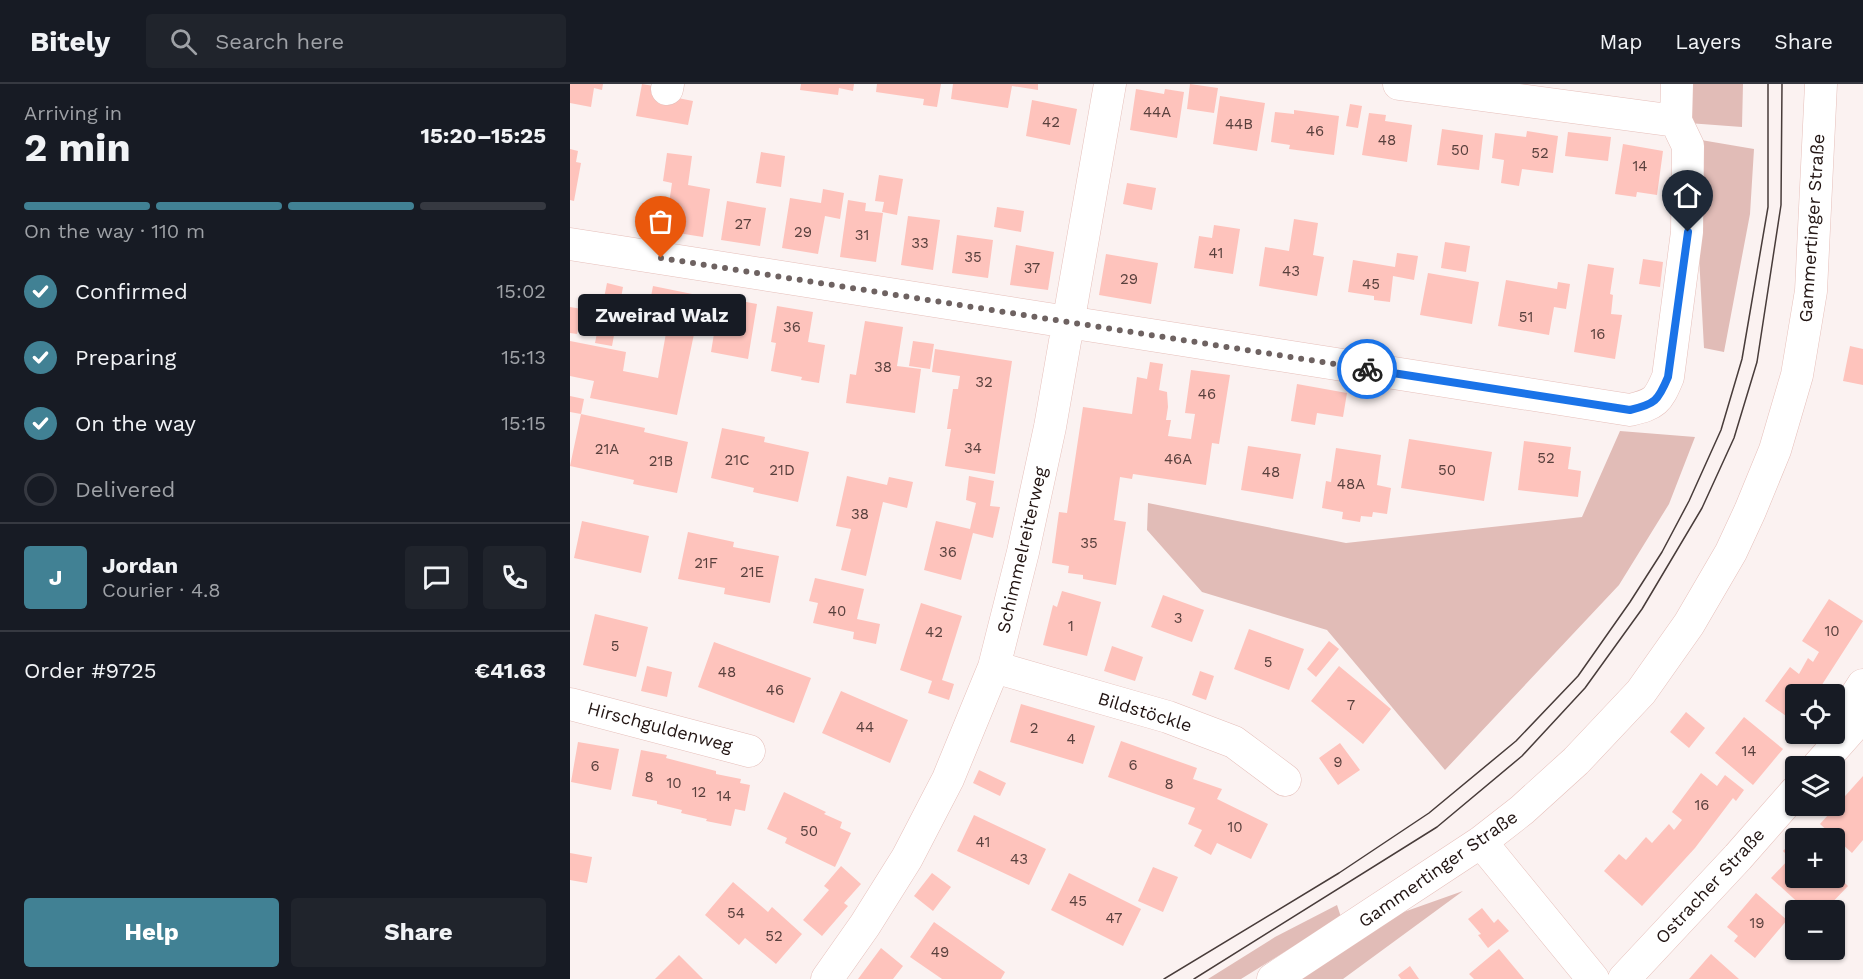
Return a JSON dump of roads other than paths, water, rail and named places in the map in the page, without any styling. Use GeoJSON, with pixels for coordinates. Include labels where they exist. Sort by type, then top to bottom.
{"type":"FeatureCollection","features":[{"type":"Feature","properties":{"kind":"street","name":"Schimmelreiterweg"},"geometry":{"type":"LineString","coordinates":[[827,979],[865,925],[907,858],[948,779],[993,667],[1023,552],[1048,439],[1110,84]]}},
{"type":"Feature","properties":{"kind":"street"},"geometry":{"type":"LineString","coordinates":[[1399,84],[1677,121]]}},
{"type":"Feature","properties":{"kind":"street"},"geometry":{"type":"LineString","coordinates":[[570,244],[1630,410],[1648,406],[1660,396],[1668,377],[1688,232],[1688,146],[1677,121],[1677,84]]}},
{"type":"Feature","properties":{"kind":"street","name":"Gammertinger Straße"},"geometry":{"type":"LineString","coordinates":[[1273,979],[1481,842],[1522,810],[1576,761],[1641,692],[1689,624],[1731,552],[1750,511],[1775,450],[1797,375],[1811,291],[1821,84]]}},
{"type":"Feature","properties":{"kind":"street","name":"Bildstöckle"},"geometry":{"type":"LineString","coordinates":[[993,667],[1168,717],[1234,742],[1285,780]]}},
{"type":"Feature","properties":{"kind":"street"},"geometry":{"type":"LineString","coordinates":[[1828,756],[1860,724],[1854,699],[1863,685]]}},
{"type":"Feature","properties":{"kind":"street","name":"Hirschguldenweg"},"geometry":{"type":"LineString","coordinates":[[570,704],[749,751]]}},
{"type":"Feature","properties":{"kind":"street","name":"Ostracher Straße"},"geometry":{"type":"LineString","coordinates":[[1624,979],[1785,804]]}},
{"type":"Feature","properties":{"kind":"street"},"geometry":{"type":"LineString","coordinates":[[1481,842],[1593,979]]}},
{"type":"Feature","properties":{"kind":"tram line"},"geometry":{"type":"LineString","coordinates":[[1164,979],[1339,873],[1429,813],[1516,741],[1578,676],[1630,602],[1662,552],[1689,501],[1721,430],[1742,359],[1768,207],[1768,84]]}},
{"type":"Feature","properties":{"kind":"tram line"},"geometry":{"type":"LineString","coordinates":[[1194,979],[1437,827],[1522,756],[1585,688],[1642,609],[1702,508],[1734,438],[1757,362],[1781,205],[1782,84]]}},
{"type":"Feature","properties":{"kind":"place","name":"Zweirad Walz"},"geometry":{"type":"Point","coordinates":[661,258]}}]}
